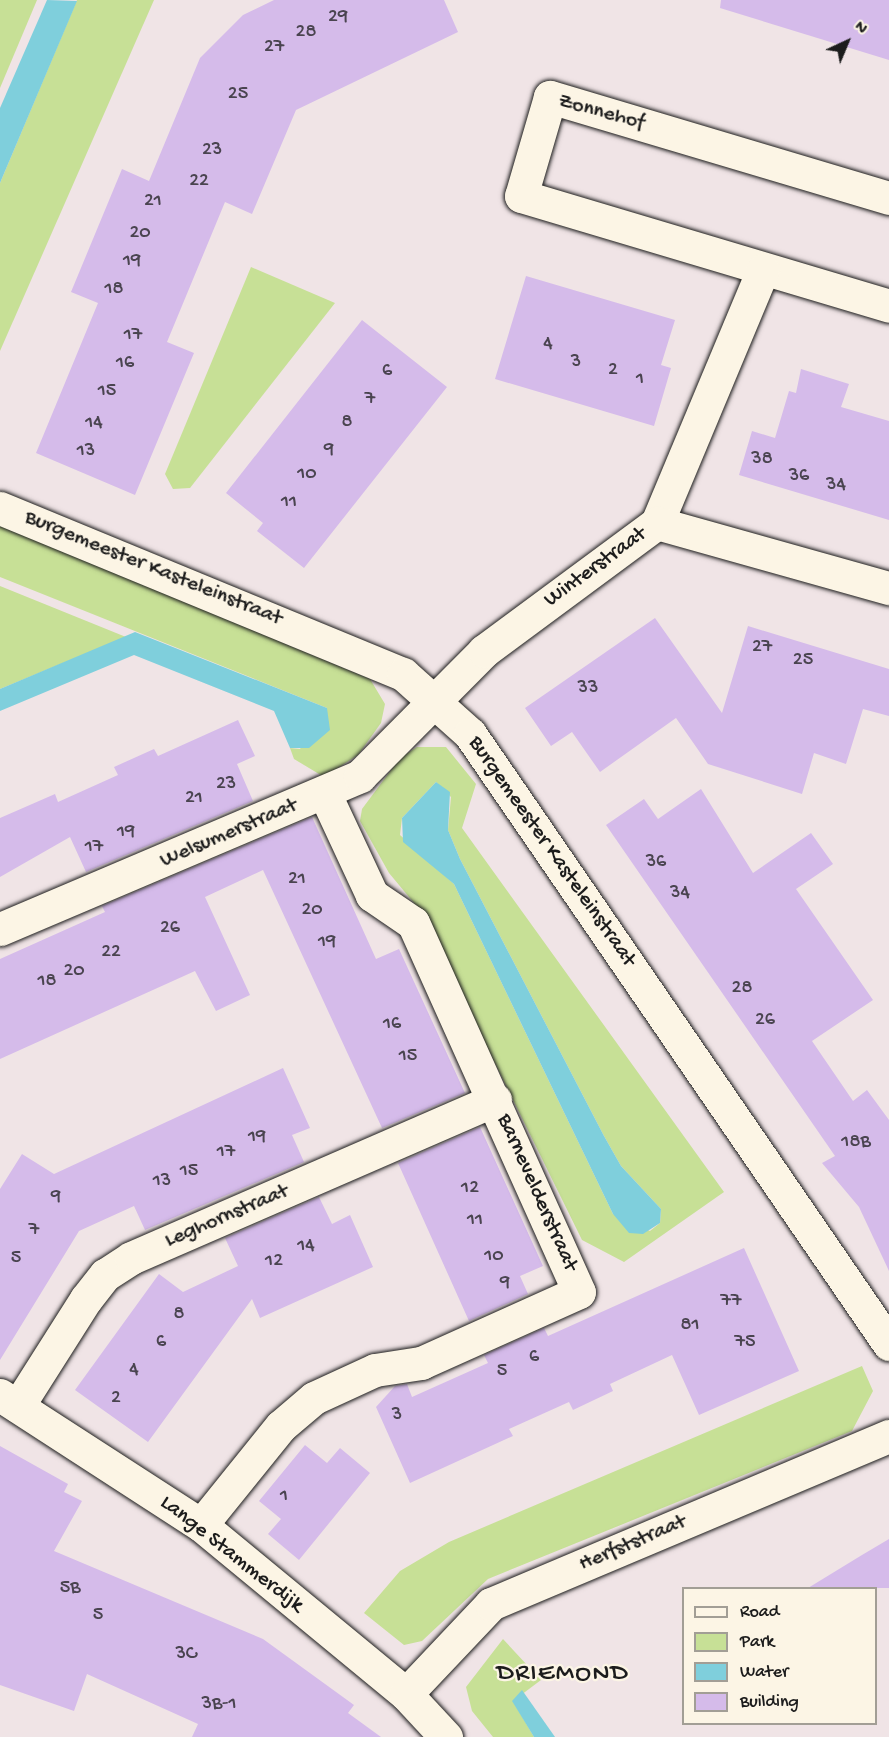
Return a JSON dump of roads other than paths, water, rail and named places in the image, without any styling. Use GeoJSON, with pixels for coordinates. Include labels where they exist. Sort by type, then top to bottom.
{"type":"FeatureCollection","features":[{"type":"Feature","properties":{"kind":"street","name":"Zonnehof"},"geometry":{"type":"LineString","coordinates":[[889,198],[550,97],[520,196],[889,306]]}},
{"type":"Feature","properties":{"kind":"street"},"geometry":{"type":"LineString","coordinates":[[657,523],[763,270]]}},
{"type":"Feature","properties":{"kind":"street","name":"Burgemeester Kasteleinstraat"},"geometry":{"type":"LineString","coordinates":[[0,508],[304,630],[403,674],[470,734],[889,1344]]}},
{"type":"Feature","properties":{"kind":"street","name":"Winterstraat"},"geometry":{"type":"LineString","coordinates":[[435,702],[484,651],[657,523],[889,588]]}},
{"type":"Feature","properties":{"kind":"street","name":"Welsumerstraat"},"geometry":{"type":"LineString","coordinates":[[0,929],[325,794],[360,776],[435,702]]}},
{"type":"Feature","properties":{"kind":"street","name":"Barnevelderstraat"},"geometry":{"type":"LineString","coordinates":[[201,1525],[281,1426],[314,1398],[375,1370],[421,1363],[579,1292],[495,1100],[413,923],[372,895],[325,794]]}},
{"type":"Feature","properties":{"kind":"street","name":"Leghornstraat"},"geometry":{"type":"LineString","coordinates":[[9,1401],[105,1275],[131,1258],[495,1100]]}},
{"type":"Feature","properties":{"kind":"street","name":"Lange Stammerdijk"},"geometry":{"type":"LineString","coordinates":[[9,1401],[201,1525],[406,1694],[446,1737]]}},
{"type":"Feature","properties":{"kind":"street","name":"Herfststraat"},"geometry":{"type":"LineString","coordinates":[[406,1694],[491,1604],[889,1436]]}},
{"type":"Feature","properties":{"kind":"water"},"geometry":{"type":"Polygon","coordinates":[[[47,0],[77,1],[0,183],[0,108],[47,0]]]}},
{"type":"Feature","properties":{"kind":"water"},"geometry":{"type":"Polygon","coordinates":[[[135,632],[327,708],[330,730],[309,748],[290,748],[274,711],[134,655],[0,711],[0,689],[135,632]]]}},
{"type":"Feature","properties":{"kind":"water"},"geometry":{"type":"Polygon","coordinates":[[[436,782],[450,792],[448,830],[460,859],[604,1136],[621,1166],[661,1209],[660,1223],[643,1234],[629,1233],[613,1214],[454,884],[403,842],[402,818],[436,782]]]}},
{"type":"Feature","properties":{"kind":"water"},"geometry":{"type":"Polygon","coordinates":[[[522,1690],[555,1737],[534,1737],[512,1701],[522,1690]]]}},
{"type":"Feature","properties":{"kind":"district","name":"DRIEMOND"},"geometry":{"type":"Point","coordinates":[563,1675]}}]}
